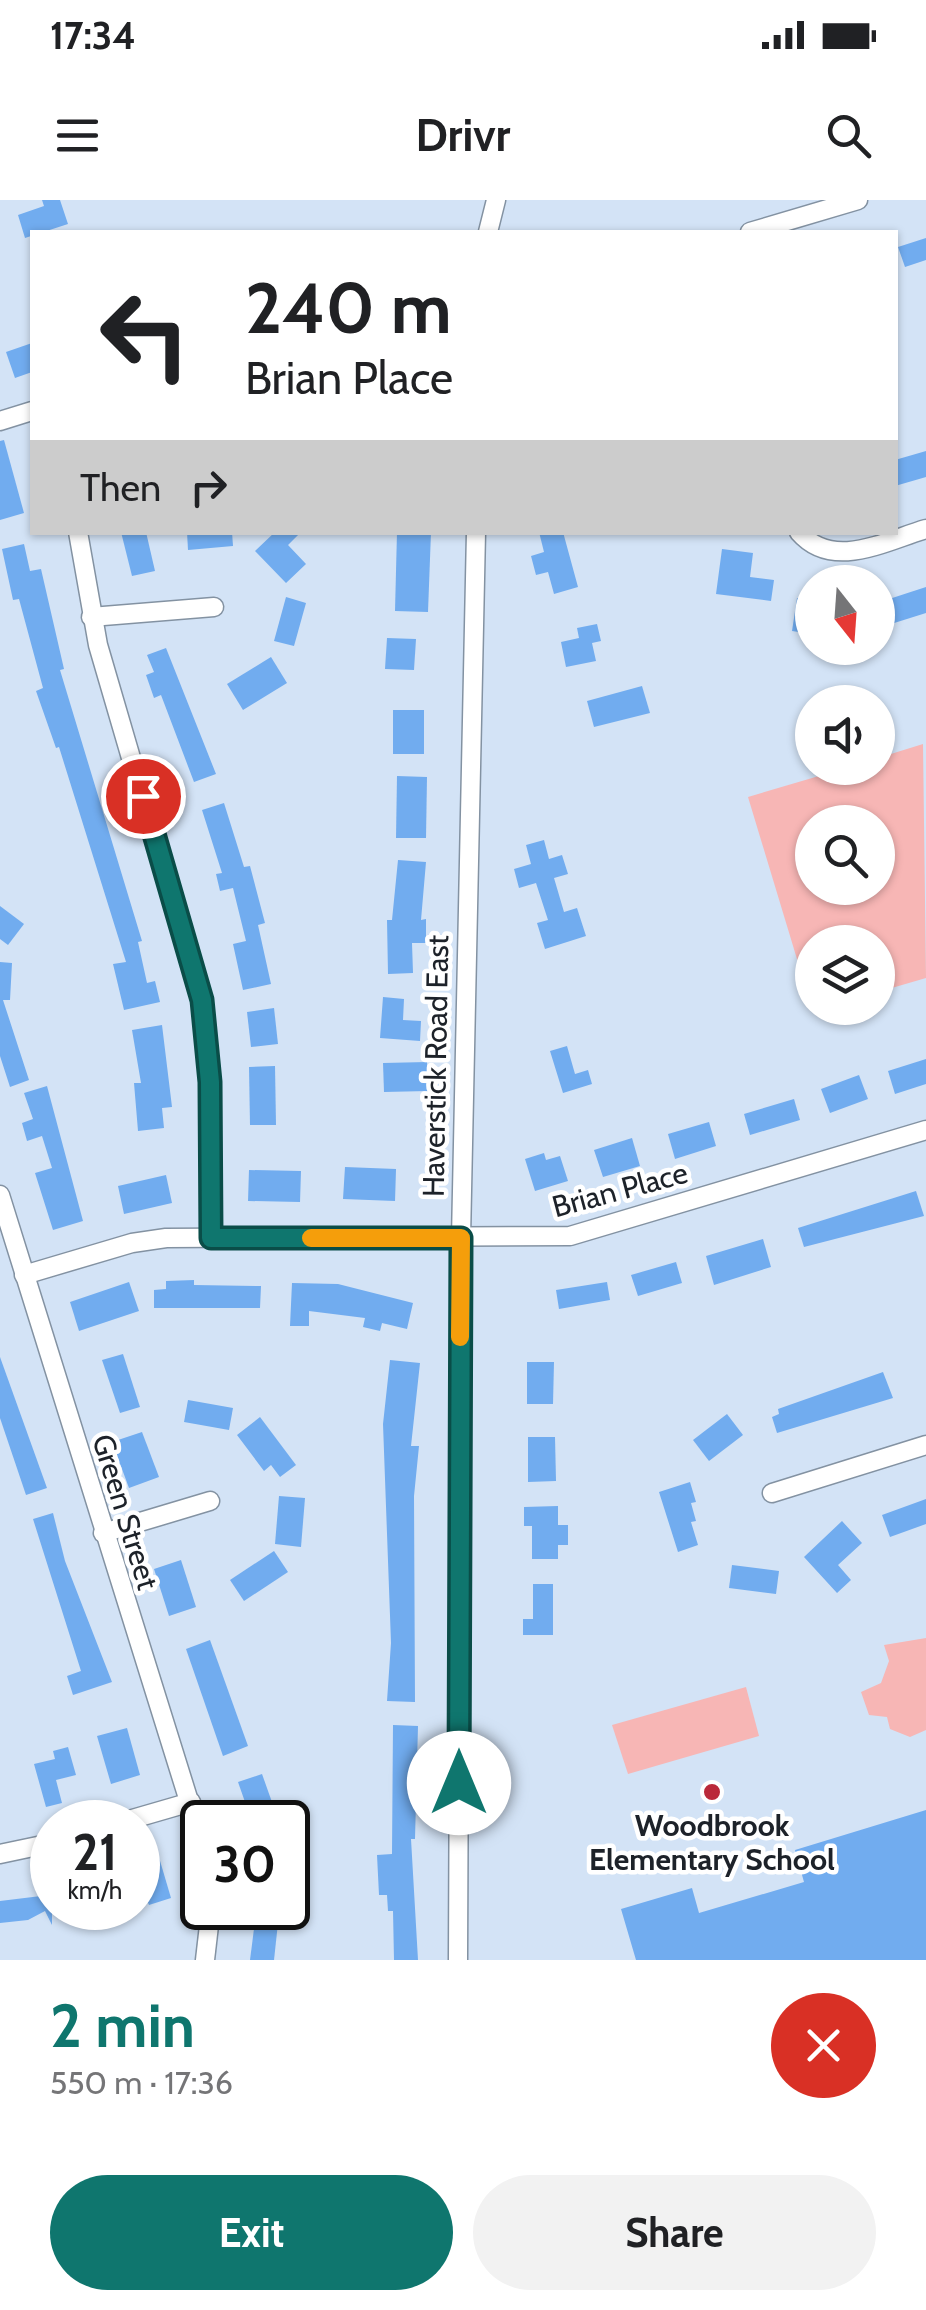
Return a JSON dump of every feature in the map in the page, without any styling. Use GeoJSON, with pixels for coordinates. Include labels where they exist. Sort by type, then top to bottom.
{"type":"FeatureCollection","features":[{"type":"Feature","properties":{"kind":"street"},"geometry":{"type":"LineString","coordinates":[[488,230],[496,200]]}},
{"type":"Feature","properties":{"kind":"street"},"geometry":{"type":"LineString","coordinates":[[757,230],[858,200]]}},
{"type":"Feature","properties":{"kind":"street"},"geometry":{"type":"LineString","coordinates":[[0,420],[30,412]]}},
{"type":"Feature","properties":{"kind":"street"},"geometry":{"type":"LineString","coordinates":[[803,535],[817,547],[842,554],[926,529]]}},
{"type":"Feature","properties":{"kind":"street"},"geometry":{"type":"LineString","coordinates":[[78,535],[91,617],[202,1000],[210,1082],[211,1238]]}},
{"type":"Feature","properties":{"kind":"street","name":"Haverstick Road East"},"geometry":{"type":"LineString","coordinates":[[458,1960],[461,1238],[476,535]]}},
{"type":"Feature","properties":{"kind":"street"},"geometry":{"type":"LineString","coordinates":[[91,617],[214,607]]}},
{"type":"Feature","properties":{"kind":"street","name":"Brian Place"},"geometry":{"type":"LineString","coordinates":[[24,1276],[132,1243],[211,1238],[570,1236],[926,1130]]}},
{"type":"Feature","properties":{"kind":"street","name":"Green Street"},"geometry":{"type":"LineString","coordinates":[[0,1195],[103,1533],[190,1800]]}},
{"type":"Feature","properties":{"kind":"street"},"geometry":{"type":"LineString","coordinates":[[772,1493],[926,1445]]}},
{"type":"Feature","properties":{"kind":"street"},"geometry":{"type":"LineString","coordinates":[[103,1533],[210,1500]]}},
{"type":"Feature","properties":{"kind":"street"},"geometry":{"type":"LineString","coordinates":[[0,1854],[30,1848]]}},
{"type":"Feature","properties":{"kind":"street"},"geometry":{"type":"LineString","coordinates":[[205,1960],[208,1930]]}},
{"type":"Feature","properties":{"kind":"shaded area"},"geometry":{"type":"Polygon","coordinates":[[[923,744],[926,978],[895,987],[895,925],[795,925],[795,952],[748,797],[795,783],[895,785],[895,753],[923,744]]]}},
{"type":"Feature","properties":{"kind":"shaded area"},"geometry":{"type":"Polygon","coordinates":[[[926,1638],[926,1730],[910,1737],[890,1729],[887,1717],[869,1715],[861,1692],[881,1683],[889,1661],[884,1645],[926,1638]]]}},
{"type":"Feature","properties":{"kind":"shaded area"},"geometry":{"type":"Polygon","coordinates":[[[746,1687],[759,1736],[628,1774],[612,1725],[746,1687]]]}},
{"type":"Feature","properties":{"kind":"building"},"geometry":{"type":"Polygon","coordinates":[[[42,200],[60,200],[68,224],[50,230],[30,230],[30,236],[25,238],[18,215],[44,206],[42,200]]]}},
{"type":"Feature","properties":{"kind":"building"},"geometry":{"type":"Polygon","coordinates":[[[926,238],[926,260],[905,267],[898,247],[926,238]]]}},
{"type":"Feature","properties":{"kind":"building"},"geometry":{"type":"Polygon","coordinates":[[[30,344],[30,373],[15,378],[6,352],[30,344]]]}},
{"type":"Feature","properties":{"kind":"building"},"geometry":{"type":"Polygon","coordinates":[[[4,440],[24,513],[0,520],[0,441],[4,440]]]}},
{"type":"Feature","properties":{"kind":"building"},"geometry":{"type":"Polygon","coordinates":[[[926,451],[926,477],[898,485],[898,459],[926,451]]]}},
{"type":"Feature","properties":{"kind":"building"},"geometry":{"type":"Polygon","coordinates":[[[122,535],[147,535],[155,571],[132,576],[122,535]]]}},
{"type":"Feature","properties":{"kind":"building"},"geometry":{"type":"Polygon","coordinates":[[[187,535],[232,535],[233,546],[188,550],[187,535]]]}},
{"type":"Feature","properties":{"kind":"building"},"geometry":{"type":"Polygon","coordinates":[[[272,535],[298,535],[288,545],[306,564],[286,583],[255,551],[272,535]]]}},
{"type":"Feature","properties":{"kind":"building"},"geometry":{"type":"Polygon","coordinates":[[[397,535],[431,535],[428,612],[395,611],[397,535]]]}},
{"type":"Feature","properties":{"kind":"building"},"geometry":{"type":"Polygon","coordinates":[[[540,535],[564,535],[578,587],[554,594],[548,572],[536,575],[531,556],[544,552],[540,535]]]}},
{"type":"Feature","properties":{"kind":"building"},"geometry":{"type":"Polygon","coordinates":[[[24,544],[30,571],[41,569],[64,669],[60,670],[142,941],[138,942],[147,983],[155,981],[160,1002],[124,1010],[113,964],[126,962],[59,747],[56,748],[36,691],[43,688],[19,599],[13,600],[2,549],[24,544]]]}},
{"type":"Feature","properties":{"kind":"building"},"geometry":{"type":"Polygon","coordinates":[[[722,549],[753,553],[750,577],[774,580],[771,601],[716,594],[722,549]]]}},
{"type":"Feature","properties":{"kind":"building"},"geometry":{"type":"Polygon","coordinates":[[[926,587],[926,613],[895,623],[895,597],[926,587]]]}},
{"type":"Feature","properties":{"kind":"building"},"geometry":{"type":"Polygon","coordinates":[[[286,597],[306,603],[294,646],[274,641],[286,597]]]}},
{"type":"Feature","properties":{"kind":"building"},"geometry":{"type":"Polygon","coordinates":[[[597,624],[601,641],[592,643],[596,661],[566,667],[561,642],[579,638],[577,628],[597,624]]]}},
{"type":"Feature","properties":{"kind":"building"},"geometry":{"type":"Polygon","coordinates":[[[387,638],[416,639],[414,670],[385,669],[387,638]]]}},
{"type":"Feature","properties":{"kind":"building"},"geometry":{"type":"Polygon","coordinates":[[[166,648],[216,774],[194,782],[161,695],[154,698],[146,675],[154,672],[147,655],[166,648]]]}},
{"type":"Feature","properties":{"kind":"building"},"geometry":{"type":"Polygon","coordinates":[[[271,657],[287,683],[243,710],[227,684],[271,657]]]}},
{"type":"Feature","properties":{"kind":"building"},"geometry":{"type":"Polygon","coordinates":[[[642,686],[650,713],[594,727],[587,701],[642,686]]]}},
{"type":"Feature","properties":{"kind":"building"},"geometry":{"type":"Polygon","coordinates":[[[393,710],[424,710],[424,754],[393,754],[393,710]]]}},
{"type":"Feature","properties":{"kind":"building"},"geometry":{"type":"Polygon","coordinates":[[[397,776],[427,777],[426,838],[396,838],[397,776]]]}},
{"type":"Feature","properties":{"kind":"building"},"geometry":{"type":"Polygon","coordinates":[[[224,803],[244,867],[250,866],[265,923],[258,925],[271,984],[243,990],[233,944],[246,941],[233,888],[220,891],[216,874],[222,873],[202,810],[224,803]]]}},
{"type":"Feature","properties":{"kind":"building"},"geometry":{"type":"Polygon","coordinates":[[[544,840],[549,859],[562,855],[568,874],[554,878],[564,912],[577,908],[586,936],[545,949],[537,923],[548,920],[536,883],[519,888],[514,869],[531,864],[526,845],[544,840]]]}},
{"type":"Feature","properties":{"kind":"building"},"geometry":{"type":"Polygon","coordinates":[[[398,860],[426,862],[421,920],[426,919],[426,943],[412,943],[413,973],[388,974],[387,920],[392,920],[398,860]]]}},
{"type":"Feature","properties":{"kind":"building"},"geometry":{"type":"Polygon","coordinates":[[[0,906],[24,924],[8,945],[0,939],[0,906]]]}},
{"type":"Feature","properties":{"kind":"building"},"geometry":{"type":"Polygon","coordinates":[[[0,962],[12,963],[10,1000],[3,1000],[29,1080],[10,1087],[0,1056],[0,962]]]}},
{"type":"Feature","properties":{"kind":"building"},"geometry":{"type":"Polygon","coordinates":[[[383,997],[404,999],[403,1020],[421,1021],[420,1041],[380,1038],[383,997]]]}},
{"type":"Feature","properties":{"kind":"building"},"geometry":{"type":"Polygon","coordinates":[[[274,1008],[278,1044],[251,1047],[247,1012],[274,1008]]]}},
{"type":"Feature","properties":{"kind":"building"},"geometry":{"type":"Polygon","coordinates":[[[162,1025],[172,1107],[162,1108],[164,1128],[138,1131],[134,1083],[141,1083],[132,1030],[162,1025]]]}},
{"type":"Feature","properties":{"kind":"building"},"geometry":{"type":"Polygon","coordinates":[[[567,1046],[575,1074],[588,1070],[592,1084],[563,1093],[550,1051],[567,1046]]]}},
{"type":"Feature","properties":{"kind":"building"},"geometry":{"type":"Polygon","coordinates":[[[926,1059],[926,1084],[895,1094],[888,1071],[926,1059]]]}},
{"type":"Feature","properties":{"kind":"building"},"geometry":{"type":"Polygon","coordinates":[[[427,1062],[428,1091],[384,1092],[383,1063],[427,1062]]]}},
{"type":"Feature","properties":{"kind":"building"},"geometry":{"type":"Polygon","coordinates":[[[275,1066],[276,1125],[250,1125],[249,1067],[275,1066]]]}},
{"type":"Feature","properties":{"kind":"building"},"geometry":{"type":"Polygon","coordinates":[[[859,1075],[868,1099],[830,1113],[821,1089],[859,1075]]]}},
{"type":"Feature","properties":{"kind":"building"},"geometry":{"type":"Polygon","coordinates":[[[47,1086],[83,1221],[53,1230],[35,1173],[52,1168],[42,1136],[27,1141],[22,1123],[33,1119],[24,1093],[47,1086]]]}},
{"type":"Feature","properties":{"kind":"building"},"geometry":{"type":"Polygon","coordinates":[[[794,1099],[800,1120],[750,1135],[744,1114],[794,1099]]]}},
{"type":"Feature","properties":{"kind":"building"},"geometry":{"type":"Polygon","coordinates":[[[709,1122],[716,1146],[675,1159],[668,1134],[709,1122]]]}},
{"type":"Feature","properties":{"kind":"building"},"geometry":{"type":"Polygon","coordinates":[[[632,1138],[640,1166],[603,1177],[594,1150],[632,1138]]]}},
{"type":"Feature","properties":{"kind":"building"},"geometry":{"type":"Polygon","coordinates":[[[544,1153],[546,1160],[560,1156],[568,1181],[535,1191],[525,1159],[544,1153]]]}},
{"type":"Feature","properties":{"kind":"building"},"geometry":{"type":"Polygon","coordinates":[[[345,1167],[396,1169],[395,1201],[343,1199],[345,1167]]]}},
{"type":"Feature","properties":{"kind":"building"},"geometry":{"type":"Polygon","coordinates":[[[249,1170],[301,1171],[300,1202],[248,1201],[249,1170]]]}},
{"type":"Feature","properties":{"kind":"building"},"geometry":{"type":"Polygon","coordinates":[[[166,1175],[172,1203],[124,1214],[118,1186],[166,1175]]]}},
{"type":"Feature","properties":{"kind":"building"},"geometry":{"type":"Polygon","coordinates":[[[916,1191],[924,1216],[804,1247],[798,1228],[916,1191]]]}},
{"type":"Feature","properties":{"kind":"building"},"geometry":{"type":"Polygon","coordinates":[[[763,1239],[771,1267],[714,1285],[706,1256],[763,1239]]]}},
{"type":"Feature","properties":{"kind":"building"},"geometry":{"type":"Polygon","coordinates":[[[676,1262],[682,1283],[638,1296],[631,1275],[676,1262]]]}},
{"type":"Feature","properties":{"kind":"building"},"geometry":{"type":"Polygon","coordinates":[[[194,1280],[194,1285],[261,1286],[260,1308],[154,1308],[154,1290],[166,1289],[166,1281],[194,1280]]]}},
{"type":"Feature","properties":{"kind":"building"},"geometry":{"type":"Polygon","coordinates":[[[129,1282],[139,1311],[79,1331],[70,1302],[129,1282]]]}},
{"type":"Feature","properties":{"kind":"building"},"geometry":{"type":"Polygon","coordinates":[[[607,1282],[610,1300],[559,1309],[556,1290],[607,1282]]]}},
{"type":"Feature","properties":{"kind":"building"},"geometry":{"type":"Polygon","coordinates":[[[292,1283],[338,1284],[413,1303],[407,1329],[382,1323],[380,1331],[363,1327],[365,1318],[309,1311],[309,1326],[290,1326],[292,1283]]]}},
{"type":"Feature","properties":{"kind":"building"},"geometry":{"type":"Polygon","coordinates":[[[123,1354],[140,1407],[120,1413],[102,1360],[123,1354]]]}},
{"type":"Feature","properties":{"kind":"building"},"geometry":{"type":"Polygon","coordinates":[[[0,1357],[47,1488],[26,1495],[0,1418],[0,1357]]]}},
{"type":"Feature","properties":{"kind":"building"},"geometry":{"type":"Polygon","coordinates":[[[390,1360],[420,1363],[411,1446],[419,1446],[414,1496],[415,1702],[387,1701],[391,1643],[383,1424],[390,1360]]]}},
{"type":"Feature","properties":{"kind":"building"},"geometry":{"type":"Polygon","coordinates":[[[527,1362],[554,1362],[553,1404],[527,1404],[527,1362]]]}},
{"type":"Feature","properties":{"kind":"building"},"geometry":{"type":"Polygon","coordinates":[[[883,1372],[893,1398],[777,1433],[772,1417],[779,1414],[778,1409],[883,1372]]]}},
{"type":"Feature","properties":{"kind":"building"},"geometry":{"type":"Polygon","coordinates":[[[188,1400],[233,1408],[229,1430],[184,1422],[188,1400]]]}},
{"type":"Feature","properties":{"kind":"building"},"geometry":{"type":"Polygon","coordinates":[[[727,1414],[743,1435],[709,1461],[693,1440],[727,1414]]]}},
{"type":"Feature","properties":{"kind":"building"},"geometry":{"type":"Polygon","coordinates":[[[260,1417],[296,1465],[280,1477],[271,1465],[264,1471],[237,1435],[260,1417]]]}},
{"type":"Feature","properties":{"kind":"building"},"geometry":{"type":"Polygon","coordinates":[[[142,1432],[159,1477],[129,1488],[112,1442],[142,1432]]]}},
{"type":"Feature","properties":{"kind":"building"},"geometry":{"type":"Polygon","coordinates":[[[528,1437],[555,1437],[556,1481],[528,1482],[528,1437]]]}},
{"type":"Feature","properties":{"kind":"building"},"geometry":{"type":"Polygon","coordinates":[[[690,1482],[696,1502],[691,1503],[696,1521],[691,1522],[698,1545],[678,1552],[659,1492],[690,1482]]]}},
{"type":"Feature","properties":{"kind":"building"},"geometry":{"type":"Polygon","coordinates":[[[279,1496],[305,1498],[301,1547],[275,1544],[279,1496]]]}},
{"type":"Feature","properties":{"kind":"building"},"geometry":{"type":"Polygon","coordinates":[[[926,1499],[926,1524],[890,1537],[882,1515],[926,1499]]]}},
{"type":"Feature","properties":{"kind":"building"},"geometry":{"type":"Polygon","coordinates":[[[558,1506],[558,1525],[568,1525],[568,1545],[558,1545],[558,1559],[532,1559],[532,1526],[524,1526],[524,1507],[558,1506]]]}},
{"type":"Feature","properties":{"kind":"building"},"geometry":{"type":"Polygon","coordinates":[[[53,1513],[65,1561],[112,1682],[73,1695],[67,1676],[81,1671],[33,1519],[53,1513]]]}},
{"type":"Feature","properties":{"kind":"building"},"geometry":{"type":"Polygon","coordinates":[[[842,1521],[862,1543],[838,1565],[851,1580],[837,1593],[804,1557],[842,1521]]]}},
{"type":"Feature","properties":{"kind":"building"},"geometry":{"type":"Polygon","coordinates":[[[274,1551],[288,1572],[244,1601],[230,1580],[274,1551]]]}},
{"type":"Feature","properties":{"kind":"building"},"geometry":{"type":"Polygon","coordinates":[[[181,1560],[196,1607],[169,1616],[154,1569],[181,1560]]]}},
{"type":"Feature","properties":{"kind":"building"},"geometry":{"type":"Polygon","coordinates":[[[732,1565],[779,1571],[776,1594],[729,1588],[732,1565]]]}},
{"type":"Feature","properties":{"kind":"building"},"geometry":{"type":"Polygon","coordinates":[[[533,1584],[553,1584],[553,1635],[523,1635],[523,1619],[533,1619],[533,1584]]]}},
{"type":"Feature","properties":{"kind":"building"},"geometry":{"type":"Polygon","coordinates":[[[210,1640],[248,1746],[223,1756],[186,1649],[210,1640]]]}},
{"type":"Feature","properties":{"kind":"building"},"geometry":{"type":"Polygon","coordinates":[[[393,1725],[418,1726],[415,1839],[411,1839],[418,1960],[394,1960],[393,1911],[388,1911],[387,1895],[379,1895],[377,1855],[392,1854],[393,1725]]]}},
{"type":"Feature","properties":{"kind":"building"},"geometry":{"type":"Polygon","coordinates":[[[127,1728],[140,1775],[111,1784],[97,1736],[127,1728]]]}},
{"type":"Feature","properties":{"kind":"building"},"geometry":{"type":"Polygon","coordinates":[[[68,1747],[76,1775],[56,1780],[61,1800],[44,1800],[34,1764],[55,1759],[53,1751],[68,1747]]]}},
{"type":"Feature","properties":{"kind":"building"},"geometry":{"type":"Polygon","coordinates":[[[262,1774],[271,1800],[244,1800],[238,1782],[262,1774]]]}},
{"type":"Feature","properties":{"kind":"building"},"geometry":{"type":"Polygon","coordinates":[[[926,1810],[926,1960],[636,1960],[621,1909],[692,1888],[699,1913],[804,1882],[795,1850],[926,1810]]]}},
{"type":"Feature","properties":{"kind":"building"},"geometry":{"type":"Polygon","coordinates":[[[160,1861],[171,1898],[160,1902],[160,1861]]]}},
{"type":"Feature","properties":{"kind":"building"},"geometry":{"type":"Polygon","coordinates":[[[30,1897],[30,1919],[0,1923],[0,1901],[30,1897]]]}},
{"type":"Feature","properties":{"kind":"building"},"geometry":{"type":"Polygon","coordinates":[[[254,1930],[277,1930],[274,1960],[250,1960],[254,1930]]]}},
{"type":"Feature","properties":{"kind":"slow traffic"},"geometry":{"type":"LineString","coordinates":[[311,1238],[461,1238],[460,1337]]}},
{"type":"Feature","properties":{"kind":"place","name":"Woodbrook Elementary School"},"geometry":{"type":"Point","coordinates":[712,1792]}},
{"type":"Feature","properties":{"kind":"route"},"geometry":{"type":"LineString","coordinates":[[143,796],[202,1000],[210,1082],[211,1238],[461,1238],[459,1783]]}}]}
